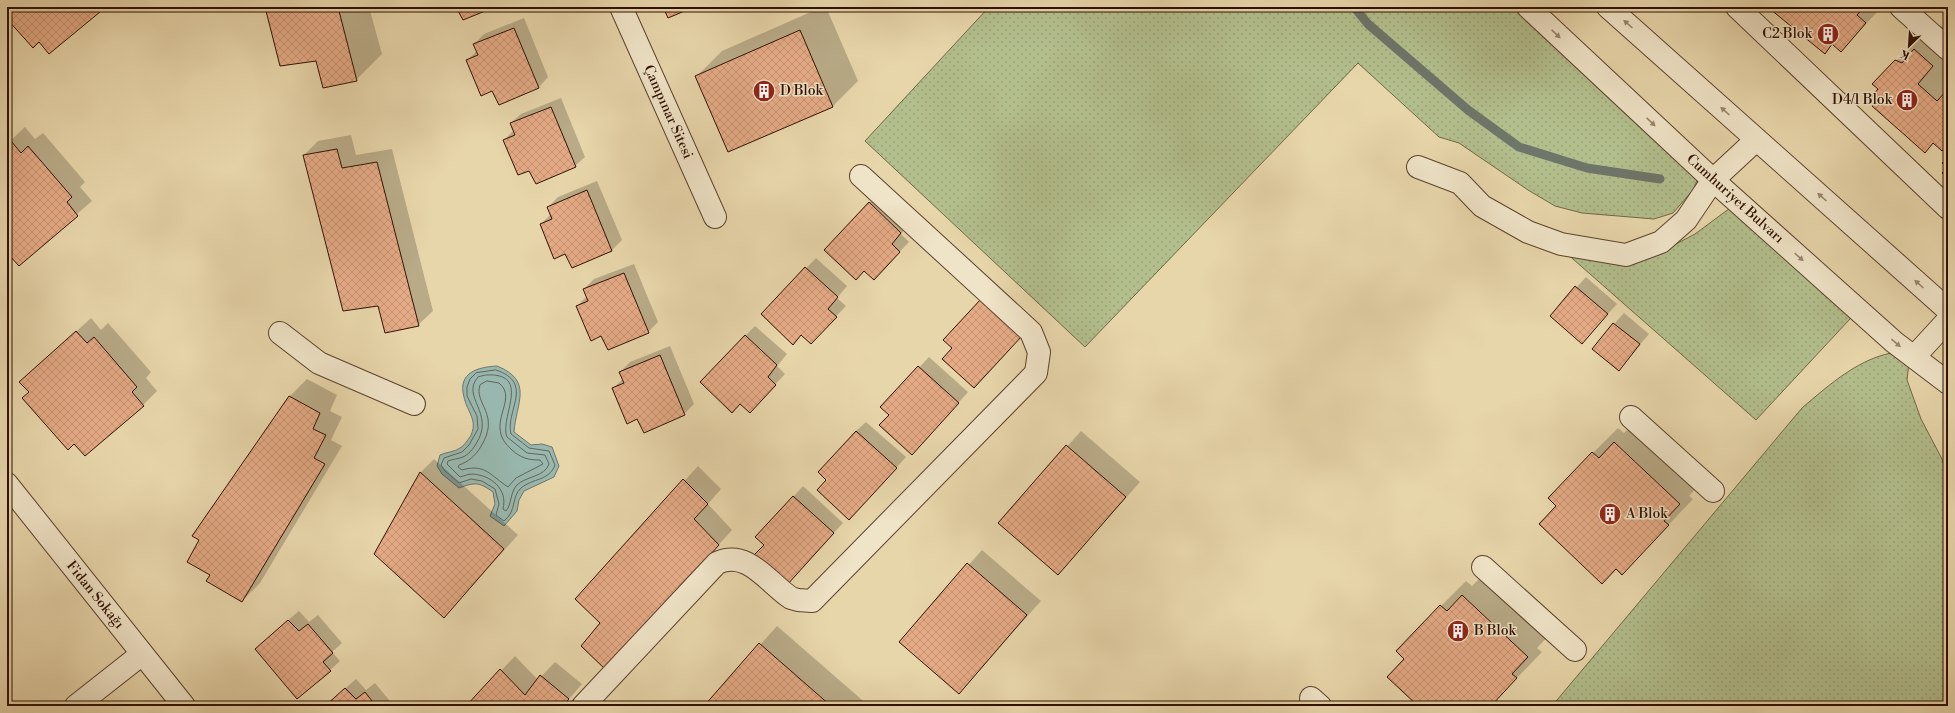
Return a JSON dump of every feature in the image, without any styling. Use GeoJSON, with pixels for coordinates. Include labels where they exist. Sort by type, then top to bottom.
{"type":"FeatureCollection","features":[{"type":"Feature","properties":{"kind":"street","name":"Çampınar Sitesi"},"geometry":{"type":"LineString","coordinates":[[621,7],[715,216]]}},
{"type":"Feature","properties":{"kind":"street","name":"Cumhuriyet Bulvarı"},"geometry":{"type":"LineString","coordinates":[[1528,7],[1714,180],[1914,357],[1948,383]]}},
{"type":"Feature","properties":{"kind":"street"},"geometry":{"type":"LineString","coordinates":[[1608,7],[1948,310]]}},
{"type":"Feature","properties":{"kind":"street"},"geometry":{"type":"LineString","coordinates":[[1737,7],[1948,208]]}},
{"type":"Feature","properties":{"kind":"street"},"geometry":{"type":"LineString","coordinates":[[1901,7],[1948,49]]}},
{"type":"Feature","properties":{"kind":"street"},"geometry":{"type":"LineString","coordinates":[[1418,167],[1460,183],[1482,206],[1528,232],[1561,244],[1626,256],[1662,242],[1686,220],[1714,180],[1756,140]]}},
{"type":"Feature","properties":{"kind":"street"},"geometry":{"type":"LineString","coordinates":[[583,706],[717,562],[732,558],[747,562],[791,598],[812,601],[1036,373],[1039,352],[1031,332],[861,176]]}},
{"type":"Feature","properties":{"kind":"street"},"geometry":{"type":"LineString","coordinates":[[1914,357],[1948,320]]}},
{"type":"Feature","properties":{"kind":"street"},"geometry":{"type":"LineString","coordinates":[[280,333],[319,363],[414,404]]}},
{"type":"Feature","properties":{"kind":"street"},"geometry":{"type":"LineString","coordinates":[[1631,417],[1713,491]]}},
{"type":"Feature","properties":{"kind":"street","name":"Fidan Sokağı"},"geometry":{"type":"LineString","coordinates":[[7,484],[184,706]]}},
{"type":"Feature","properties":{"kind":"street"},"geometry":{"type":"LineString","coordinates":[[1483,567],[1575,650]]}},
{"type":"Feature","properties":{"kind":"street"},"geometry":{"type":"LineString","coordinates":[[76,706],[142,654]]}},
{"type":"Feature","properties":{"kind":"green space"},"geometry":{"type":"Polygon","coordinates":[[[989,7],[1515,7],[1699,176],[1693,190],[1673,213],[1654,219],[1582,213],[1555,206],[1528,190],[1459,143],[1439,137],[1358,63],[1085,347],[865,141],[989,7]]]}},
{"type":"Feature","properties":{"kind":"green space"},"geometry":{"type":"Polygon","coordinates":[[[1745,197],[1863,305],[1756,420],[1548,237],[1568,243],[1674,245],[1695,234],[1745,197]]]}},
{"type":"Feature","properties":{"kind":"green space"},"geometry":{"type":"Polygon","coordinates":[[[1898,352],[1909,363],[1907,380],[1921,419],[1942,459],[1948,477],[1948,706],[1552,706],[1802,408],[1834,381],[1858,365],[1871,359],[1898,352]]]}},
{"type":"Feature","properties":{"kind":"water"},"geometry":{"type":"Polygon","coordinates":[[[497,366],[508,372],[516,379],[519,386],[520,394],[514,432],[531,445],[542,444],[552,447],[559,466],[554,477],[524,491],[519,500],[517,511],[504,526],[490,516],[495,504],[493,492],[484,486],[477,484],[459,488],[442,474],[437,466],[440,455],[461,447],[470,437],[472,431],[473,421],[465,402],[463,389],[467,376],[471,372],[483,368],[497,366]]]}},
{"type":"Feature","properties":{"kind":"building"},"geometry":{"type":"Polygon","coordinates":[[[7,7],[106,7],[49,54],[39,42],[33,48],[7,19],[7,7]]]}},
{"type":"Feature","properties":{"kind":"building"},"geometry":{"type":"Polygon","coordinates":[[[265,7],[338,7],[357,81],[323,88],[316,61],[280,66],[265,7]]]}},
{"type":"Feature","properties":{"kind":"building"},"geometry":{"type":"Polygon","coordinates":[[[444,7],[456,7],[445,11],[444,7]]]}},
{"type":"Feature","properties":{"kind":"building"},"geometry":{"type":"Polygon","coordinates":[[[456,7],[495,7],[463,20],[456,7]]]}},
{"type":"Feature","properties":{"kind":"building"},"geometry":{"type":"Polygon","coordinates":[[[663,7],[694,7],[668,18],[663,7]]]}},
{"type":"Feature","properties":{"kind":"building","name":"C2 Blok"},"geometry":{"type":"Polygon","coordinates":[[[1772,7],[1864,7],[1857,15],[1866,23],[1841,52],[1832,44],[1825,54],[1770,9],[1772,7]]]}},
{"type":"Feature","properties":{"kind":"building"},"geometry":{"type":"Polygon","coordinates":[[[514,28],[539,88],[499,105],[492,91],[481,96],[466,60],[478,55],[473,44],[514,28]]]}},
{"type":"Feature","properties":{"kind":"building","name":"D Blok"},"geometry":{"type":"Polygon","coordinates":[[[800,30],[833,107],[728,152],[695,76],[800,30]]]}},
{"type":"Feature","properties":{"kind":"building","name":"D4/1 Blok"},"geometry":{"type":"Polygon","coordinates":[[[1914,49],[1933,66],[1918,84],[1937,101],[1948,89],[1948,144],[1942,151],[1933,143],[1925,153],[1872,106],[1878,99],[1872,96],[1878,89],[1872,84],[1895,60],[1902,63],[1914,49]]]}},
{"type":"Feature","properties":{"kind":"building"},"geometry":{"type":"Polygon","coordinates":[[[551,107],[576,167],[536,184],[529,171],[518,175],[503,140],[515,135],[510,123],[551,107]]]}},
{"type":"Feature","properties":{"kind":"building"},"geometry":{"type":"Polygon","coordinates":[[[11,141],[21,153],[28,146],[72,197],[67,202],[78,216],[19,266],[8,254],[7,255],[7,144],[11,141]]]}},
{"type":"Feature","properties":{"kind":"building"},"geometry":{"type":"Polygon","coordinates":[[[1948,145],[1948,156],[1943,151],[1948,145]]]}},
{"type":"Feature","properties":{"kind":"building"},"geometry":{"type":"Polygon","coordinates":[[[337,149],[342,168],[377,162],[419,326],[385,333],[378,306],[343,311],[303,155],[337,149]]]}},
{"type":"Feature","properties":{"kind":"building"},"geometry":{"type":"Polygon","coordinates":[[[1948,157],[1948,166],[1942,163],[1948,157]]]}},
{"type":"Feature","properties":{"kind":"building"},"geometry":{"type":"Polygon","coordinates":[[[1948,167],[1948,178],[1942,173],[1948,167]]]}},
{"type":"Feature","properties":{"kind":"building"},"geometry":{"type":"Polygon","coordinates":[[[587,190],[612,251],[572,268],[565,254],[554,259],[540,224],[552,219],[547,207],[587,190]]]}},
{"type":"Feature","properties":{"kind":"building"},"geometry":{"type":"Polygon","coordinates":[[[869,202],[901,233],[892,244],[900,252],[874,280],[864,271],[856,280],[824,250],[869,202]]]}},
{"type":"Feature","properties":{"kind":"building"},"geometry":{"type":"Polygon","coordinates":[[[805,267],[838,297],[828,309],[837,317],[811,344],[801,335],[793,345],[761,314],[805,267]]]}},
{"type":"Feature","properties":{"kind":"building"},"geometry":{"type":"Polygon","coordinates":[[[624,273],[649,333],[608,350],[601,336],[591,341],[576,306],[588,301],[583,289],[624,273]]]}},
{"type":"Feature","properties":{"kind":"building"},"geometry":{"type":"Polygon","coordinates":[[[1575,286],[1608,314],[1582,344],[1550,316],[1575,286]]]}},
{"type":"Feature","properties":{"kind":"building"},"geometry":{"type":"Polygon","coordinates":[[[981,299],[1022,336],[974,388],[942,359],[952,348],[943,340],[981,299]]]}},
{"type":"Feature","properties":{"kind":"building"},"geometry":{"type":"Polygon","coordinates":[[[1613,323],[1640,344],[1619,371],[1592,349],[1613,323]]]}},
{"type":"Feature","properties":{"kind":"building"},"geometry":{"type":"Polygon","coordinates":[[[76,331],[87,343],[94,337],[137,387],[132,392],[144,406],[85,456],[74,444],[68,450],[22,398],[29,392],[19,382],[76,331]]]}},
{"type":"Feature","properties":{"kind":"building"},"geometry":{"type":"Polygon","coordinates":[[[745,335],[777,365],[768,377],[776,385],[750,413],[740,404],[732,413],[700,382],[745,335]]]}},
{"type":"Feature","properties":{"kind":"building"},"geometry":{"type":"Polygon","coordinates":[[[660,355],[685,415],[644,433],[637,419],[627,424],[612,388],[624,383],[619,372],[660,355]]]}},
{"type":"Feature","properties":{"kind":"building"},"geometry":{"type":"Polygon","coordinates":[[[918,366],[959,403],[912,455],[879,425],[889,415],[880,407],[918,366]]]}},
{"type":"Feature","properties":{"kind":"building"},"geometry":{"type":"Polygon","coordinates":[[[289,396],[320,413],[313,429],[326,435],[314,458],[325,464],[242,602],[206,581],[210,575],[187,562],[199,540],[192,536],[289,396]]]}},
{"type":"Feature","properties":{"kind":"building"},"geometry":{"type":"Polygon","coordinates":[[[856,431],[897,468],[849,520],[817,490],[826,480],[818,472],[856,431]]]}},
{"type":"Feature","properties":{"kind":"building","name":"A Blok"},"geometry":{"type":"Polygon","coordinates":[[[1614,442],[1680,504],[1664,521],[1669,525],[1622,575],[1616,569],[1602,584],[1539,524],[1556,506],[1548,498],[1592,452],[1599,458],[1614,442]]]}},
{"type":"Feature","properties":{"kind":"building"},"geometry":{"type":"Polygon","coordinates":[[[1066,445],[1126,497],[1058,575],[998,523],[1066,445]]]}},
{"type":"Feature","properties":{"kind":"building"},"geometry":{"type":"Polygon","coordinates":[[[420,472],[504,549],[444,618],[374,554],[420,472]]]}},
{"type":"Feature","properties":{"kind":"building"},"geometry":{"type":"Polygon","coordinates":[[[683,479],[708,504],[694,519],[719,545],[606,670],[581,646],[600,623],[575,599],[683,479]]]}},
{"type":"Feature","properties":{"kind":"building"},"geometry":{"type":"Polygon","coordinates":[[[793,496],[834,533],[787,585],[754,555],[764,545],[755,537],[793,496]]]}},
{"type":"Feature","properties":{"kind":"building"},"geometry":{"type":"Polygon","coordinates":[[[967,563],[1027,615],[959,694],[899,642],[967,563]]]}},
{"type":"Feature","properties":{"kind":"building","name":"B Blok"},"geometry":{"type":"Polygon","coordinates":[[[1462,595],[1528,657],[1512,674],[1517,678],[1491,706],[1418,706],[1387,677],[1404,659],[1396,651],[1440,605],[1447,611],[1462,595]]]}},
{"type":"Feature","properties":{"kind":"building"},"geometry":{"type":"Polygon","coordinates":[[[288,620],[299,631],[308,624],[333,653],[323,662],[331,671],[297,699],[255,649],[288,620]]]}},
{"type":"Feature","properties":{"kind":"building"},"geometry":{"type":"Polygon","coordinates":[[[759,643],[831,706],[704,706],[759,643]]]}},
{"type":"Feature","properties":{"kind":"building"},"geometry":{"type":"Polygon","coordinates":[[[500,669],[525,695],[540,675],[569,699],[562,706],[466,706],[500,669]]]}},
{"type":"Feature","properties":{"kind":"building"},"geometry":{"type":"Polygon","coordinates":[[[345,688],[356,699],[365,692],[376,706],[325,706],[345,688]]]}},
{"type":"Feature","properties":{"kind":"waterway"},"geometry":{"type":"LineString","coordinates":[[1354,7],[1368,24],[1468,110],[1519,147],[1587,168],[1660,179]]}},
{"type":"Feature","properties":{"kind":"place","name":"C2 Blok"},"geometry":{"type":"Point","coordinates":[1828,34]}},
{"type":"Feature","properties":{"kind":"place","name":"D Blok"},"geometry":{"type":"Point","coordinates":[764,91]}},
{"type":"Feature","properties":{"kind":"place","name":"D4/1 Blok"},"geometry":{"type":"Point","coordinates":[1907,100]}},
{"type":"Feature","properties":{"kind":"place","name":"A Blok"},"geometry":{"type":"Point","coordinates":[1610,514]}},
{"type":"Feature","properties":{"kind":"place","name":"B Blok"},"geometry":{"type":"Point","coordinates":[1458,631]}}]}
